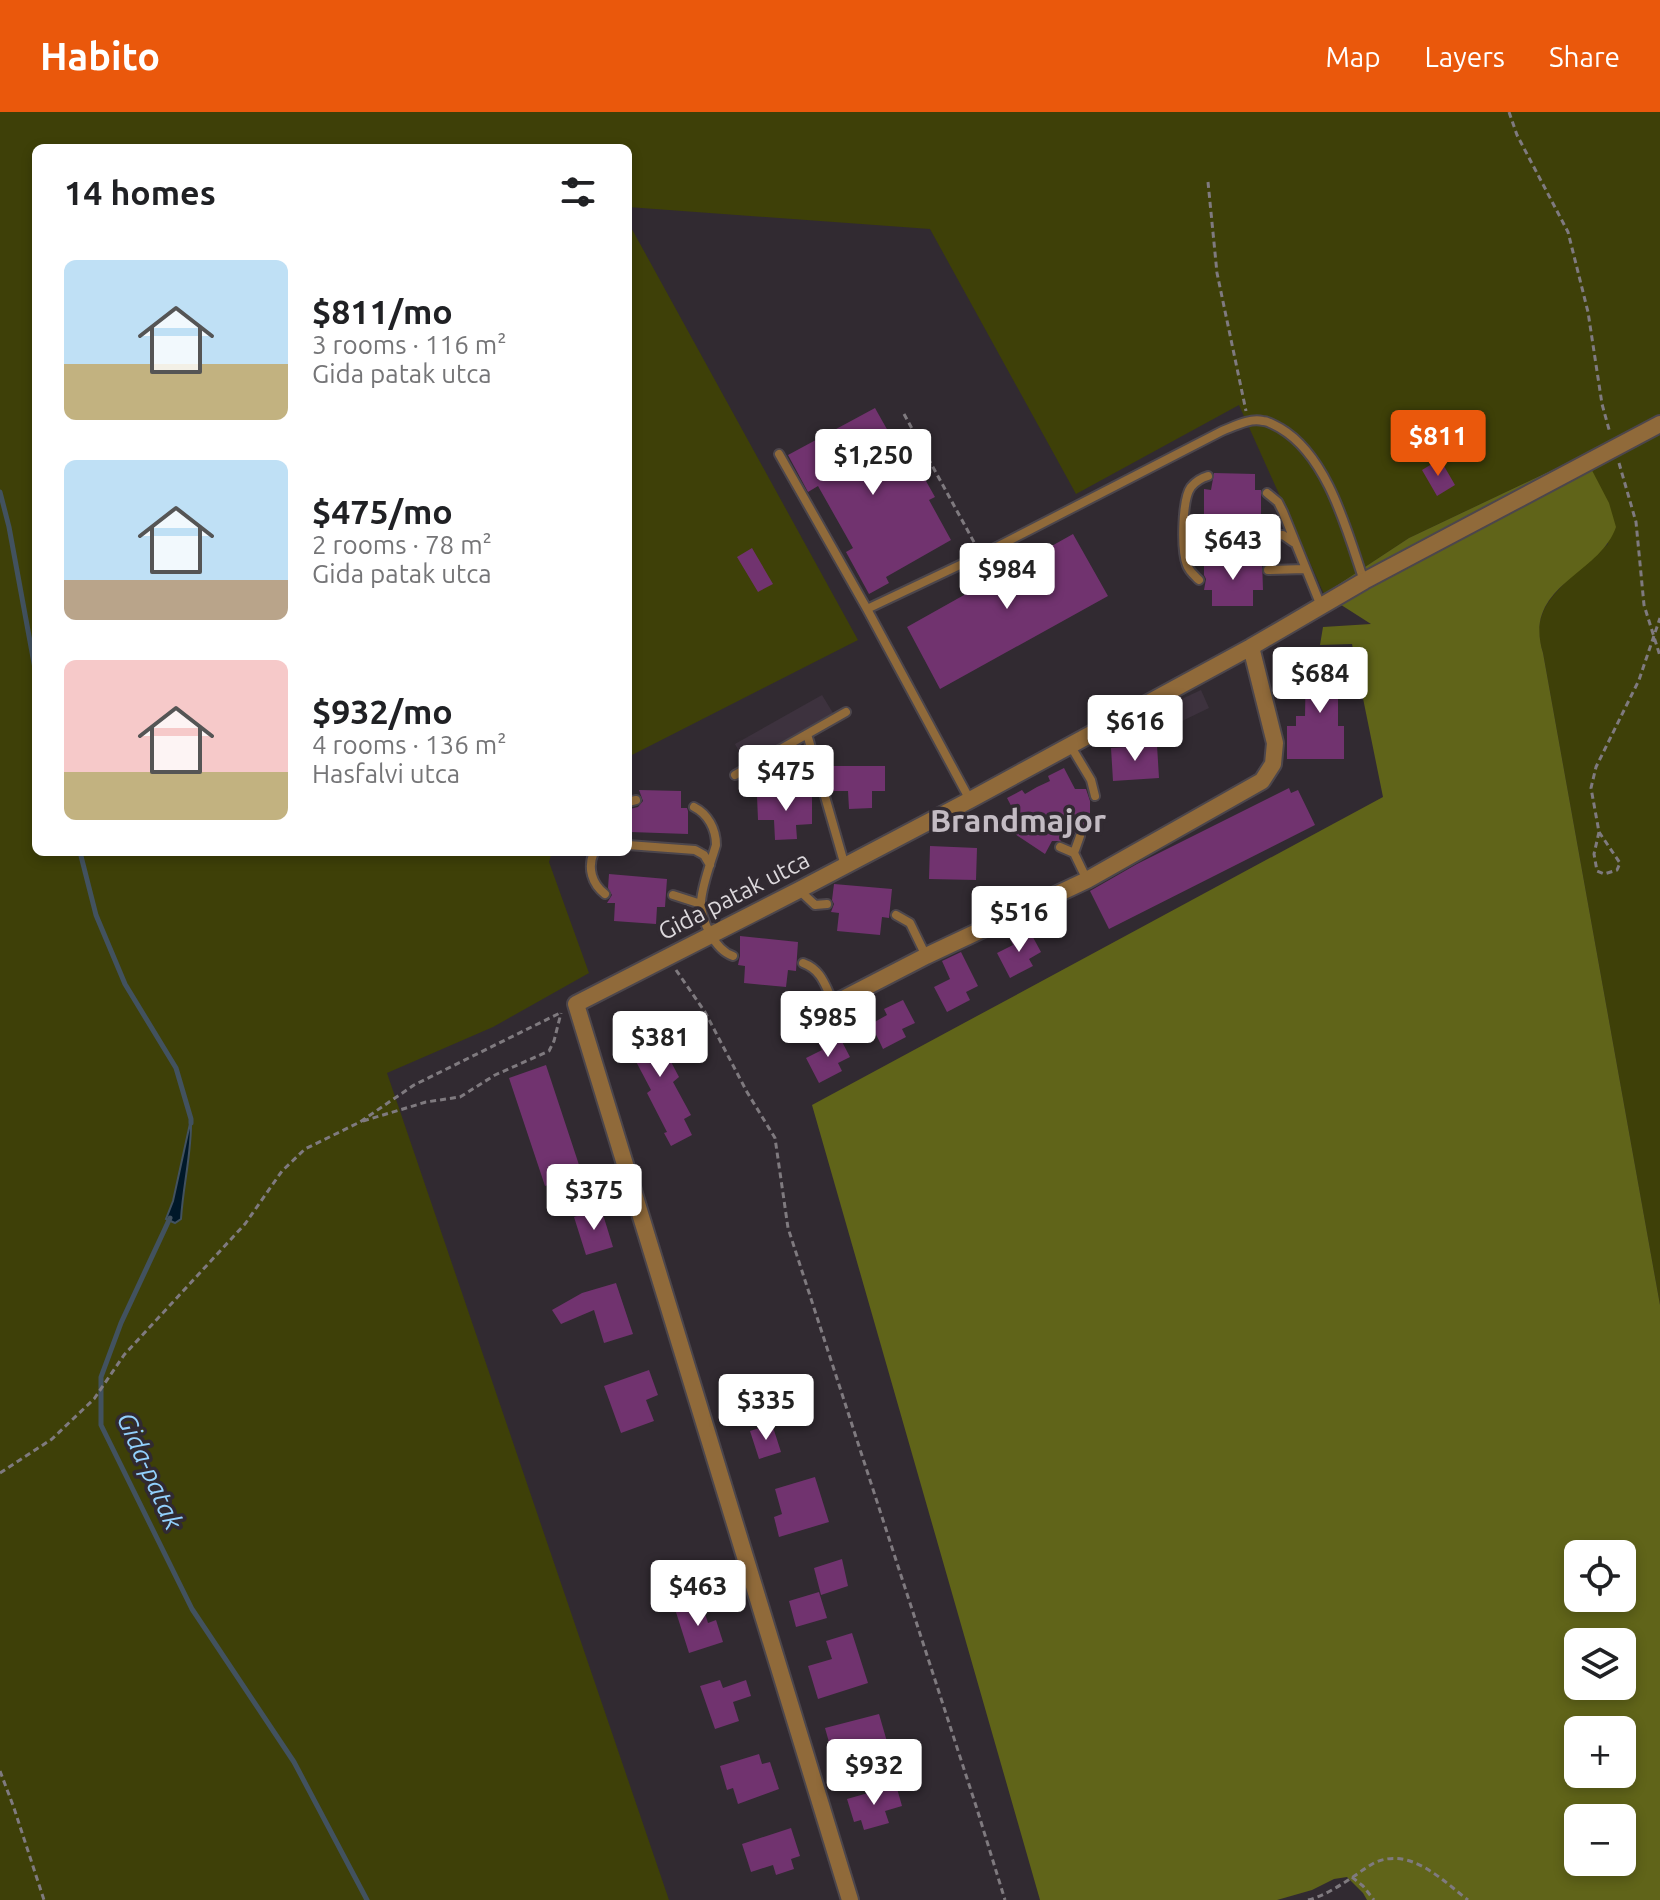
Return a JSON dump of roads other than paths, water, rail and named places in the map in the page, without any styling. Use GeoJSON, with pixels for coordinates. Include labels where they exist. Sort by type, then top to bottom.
{"type":"FeatureCollection","features":[{"type":"Feature","properties":{"kind":"street","name":"Gida patak utca"},"geometry":{"type":"LineString","coordinates":[[850,1900],[576,1004],[970,800],[1251,647],[1364,581],[1660,424]]}},
{"type":"Feature","properties":{"kind":"street"},"geometry":{"type":"LineString","coordinates":[[810,1016],[926,956],[1087,880],[1262,781],[1275,757],[1275,743],[1251,647]]}},
{"type":"Feature","properties":{"kind":"lane"},"geometry":{"type":"LineString","coordinates":[[867,609],[981,555],[1222,431],[1248,421],[1265,420],[1297,440],[1324,475],[1364,581]]}},
{"type":"Feature","properties":{"kind":"lane"},"geometry":{"type":"LineString","coordinates":[[779,454],[970,800]]}},
{"type":"Feature","properties":{"kind":"lane"},"geometry":{"type":"LineString","coordinates":[[1199,580],[1188,568],[1184,538],[1188,494],[1195,482],[1208,476]]}},
{"type":"Feature","properties":{"kind":"lane"},"geometry":{"type":"LineString","coordinates":[[1267,493],[1278,502],[1321,606]]}},
{"type":"Feature","properties":{"kind":"lane"},"geometry":{"type":"LineString","coordinates":[[1184,538],[1283,535],[1294,543]]}},
{"type":"Feature","properties":{"kind":"lane"},"geometry":{"type":"LineString","coordinates":[[1268,570],[1305,569]]}},
{"type":"Feature","properties":{"kind":"lane"},"geometry":{"type":"LineString","coordinates":[[735,775],[846,712]]}},
{"type":"Feature","properties":{"kind":"lane"},"geometry":{"type":"LineString","coordinates":[[807,734],[845,866]]}},
{"type":"Feature","properties":{"kind":"lane"},"geometry":{"type":"LineString","coordinates":[[1070,745],[1091,780],[1095,796]]}},
{"type":"Feature","properties":{"kind":"lane"},"geometry":{"type":"LineString","coordinates":[[694,807],[703,813],[716,834],[701,904],[710,934],[723,951],[733,956]]}},
{"type":"Feature","properties":{"kind":"lane"},"geometry":{"type":"LineString","coordinates":[[1074,853],[1080,836]]}},
{"type":"Feature","properties":{"kind":"lane"},"geometry":{"type":"LineString","coordinates":[[632,845],[695,850],[704,855],[710,865]]}},
{"type":"Feature","properties":{"kind":"lane"},"geometry":{"type":"LineString","coordinates":[[1060,847],[1074,853],[1087,880]]}},
{"type":"Feature","properties":{"kind":"lane"},"geometry":{"type":"LineString","coordinates":[[593,856],[590,864],[592,877],[605,894]]}},
{"type":"Feature","properties":{"kind":"lane"},"geometry":{"type":"LineString","coordinates":[[799,890],[815,905],[827,904]]}},
{"type":"Feature","properties":{"kind":"lane"},"geometry":{"type":"LineString","coordinates":[[673,895],[701,904]]}},
{"type":"Feature","properties":{"kind":"lane"},"geometry":{"type":"LineString","coordinates":[[896,915],[910,923],[926,956]]}},
{"type":"Feature","properties":{"kind":"lane"},"geometry":{"type":"LineString","coordinates":[[803,963],[820,975],[847,1024]]}},
{"type":"Feature","properties":{"kind":"water"},"geometry":{"type":"Polygon","coordinates":[[[191,1119],[181,1219],[175,1223],[166,1219],[173,1201],[191,1119]]]}},
{"type":"Feature","properties":{"kind":"waterway","name":"Gida-patak"},"geometry":{"type":"LineString","coordinates":[[0,492],[32,652]]}},
{"type":"Feature","properties":{"kind":"waterway","name":"Gida-patak"},"geometry":{"type":"LineString","coordinates":[[81,856],[96,915],[125,984],[176,1068],[191,1123]]}},
{"type":"Feature","properties":{"kind":"waterway","name":"Gida-patak"},"geometry":{"type":"LineString","coordinates":[[170,1218],[121,1323],[101,1377],[101,1425],[192,1609],[294,1762],[367,1900]]}},
{"type":"Feature","properties":{"kind":"district","name":"Brandmajor"},"geometry":{"type":"Point","coordinates":[1018,821]}}]}
